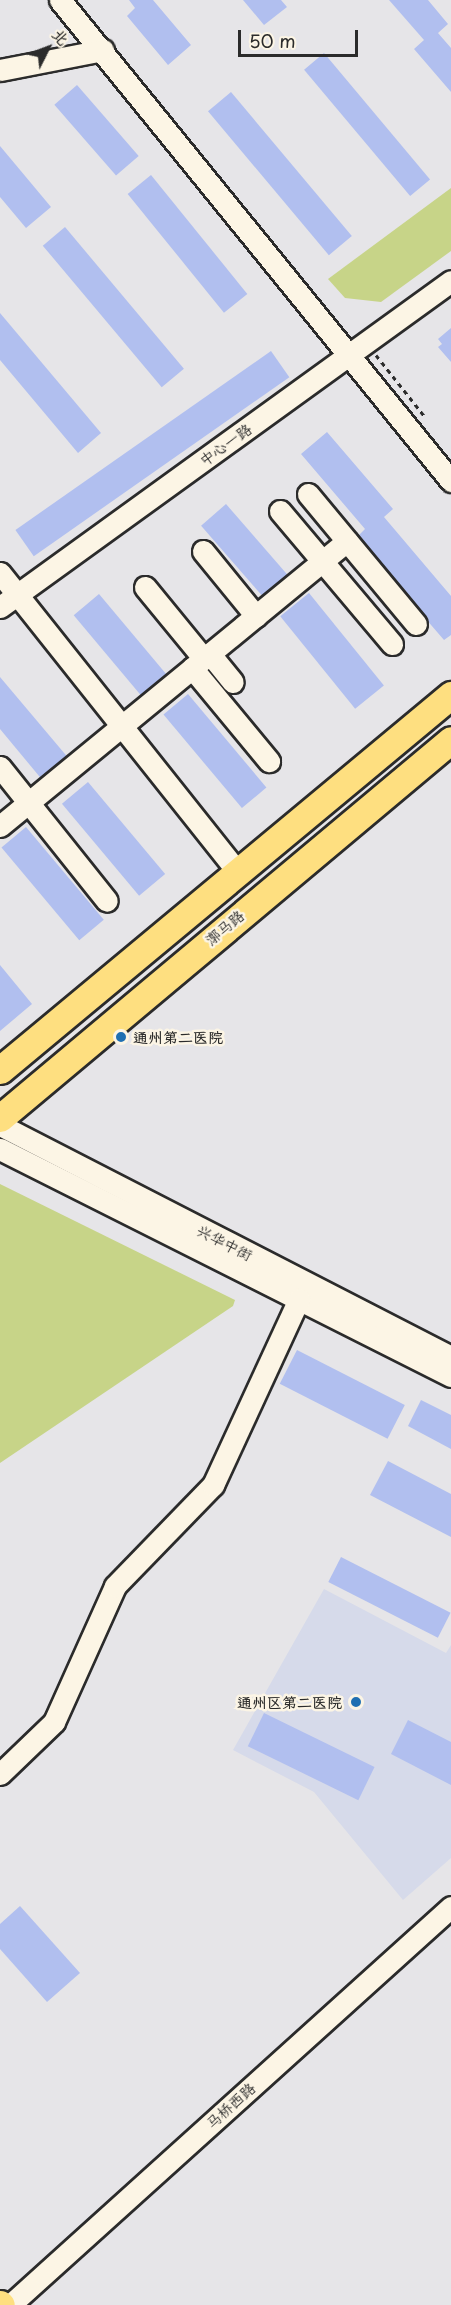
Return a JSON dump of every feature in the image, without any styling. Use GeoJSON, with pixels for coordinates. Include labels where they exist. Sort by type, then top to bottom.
{"type":"FeatureCollection","features":[{"type":"Feature","properties":{"kind":"main road"},"geometry":{"type":"LineString","coordinates":[[0,1070],[451,694]]}},
{"type":"Feature","properties":{"kind":"main road","name":"漷马路"},"geometry":{"type":"LineString","coordinates":[[0,1118],[451,740]]}},
{"type":"Feature","properties":{"kind":"street"},"geometry":{"type":"LineString","coordinates":[[60,0],[103,50],[451,481]]}},
{"type":"Feature","properties":{"kind":"street"},"geometry":{"type":"LineString","coordinates":[[0,70],[103,50]]}},
{"type":"Feature","properties":{"kind":"street","name":"中心一路"},"geometry":{"type":"LineString","coordinates":[[0,607],[451,281]]}},
{"type":"Feature","properties":{"kind":"street"},"geometry":{"type":"LineString","coordinates":[[308,494],[416,624]]}},
{"type":"Feature","properties":{"kind":"street"},"geometry":{"type":"LineString","coordinates":[[280,511],[392,644]]}},
{"type":"Feature","properties":{"kind":"street"},"geometry":{"type":"LineString","coordinates":[[0,826],[347,541]]}},
{"type":"Feature","properties":{"kind":"street"},"geometry":{"type":"LineString","coordinates":[[203,551],[256,616]]}},
{"type":"Feature","properties":{"kind":"street"},"geometry":{"type":"LineString","coordinates":[[0,573],[237,871]]}},
{"type":"Feature","properties":{"kind":"street"},"geometry":{"type":"LineString","coordinates":[[145,588],[202,660],[270,761]]}},
{"type":"Feature","properties":{"kind":"street"},"geometry":{"type":"LineString","coordinates":[[202,660],[233,682]]}},
{"type":"Feature","properties":{"kind":"street"},"geometry":{"type":"LineString","coordinates":[[0,767],[107,901]]}},
{"type":"Feature","properties":{"kind":"street","name":"兴华中街"},"geometry":{"type":"LineString","coordinates":[[0,1125],[451,1357]]}},
{"type":"Feature","properties":{"kind":"street","name":"兴华中街"},"geometry":{"type":"LineString","coordinates":[[0,1149],[451,1376]]}},
{"type":"Feature","properties":{"kind":"street"},"geometry":{"type":"LineString","coordinates":[[0,1774],[54,1722],[115,1586],[213,1485],[299,1299]]}},
{"type":"Feature","properties":{"kind":"street","name":"马桥西路"},"geometry":{"type":"LineString","coordinates":[[10,2305],[451,1907]]}},
{"type":"Feature","properties":{"kind":"path"},"geometry":{"type":"LineString","coordinates":[[386,348],[376,355],[430,424]]}},
{"type":"Feature","properties":{"kind":"shaded area","name":"通州区第二医院"},"geometry":{"type":"Polygon","coordinates":[[[324,1589],[446,1653],[451,1645],[451,1858],[403,1900],[314,1792],[233,1750],[324,1589]]]}},
{"type":"Feature","properties":{"kind":"green space"},"geometry":{"type":"Polygon","coordinates":[[[451,188],[451,251],[381,302],[345,298],[328,279],[451,188]]]}},
{"type":"Feature","properties":{"kind":"green space"},"geometry":{"type":"Polygon","coordinates":[[[0,1184],[235,1300],[233,1306],[0,1463],[0,1184]]]}},
{"type":"Feature","properties":{"kind":"building"},"geometry":{"type":"Polygon","coordinates":[[[129,0],[153,0],[191,45],[168,65],[127,16],[135,8],[129,0]]]}},
{"type":"Feature","properties":{"kind":"building"},"geometry":{"type":"Polygon","coordinates":[[[243,0],[281,0],[287,7],[264,25],[243,0]]]}},
{"type":"Feature","properties":{"kind":"building"},"geometry":{"type":"Polygon","coordinates":[[[389,0],[428,0],[448,24],[438,33],[451,48],[451,92],[414,49],[424,40],[389,0]]]}},
{"type":"Feature","properties":{"kind":"building"},"geometry":{"type":"Polygon","coordinates":[[[324,53],[430,179],[410,196],[304,70],[324,53]]]}},
{"type":"Feature","properties":{"kind":"building"},"geometry":{"type":"Polygon","coordinates":[[[77,85],[139,156],[116,176],[54,105],[77,85]]]}},
{"type":"Feature","properties":{"kind":"building"},"geometry":{"type":"Polygon","coordinates":[[[231,92],[352,236],[329,255],[208,111],[231,92]]]}},
{"type":"Feature","properties":{"kind":"building"},"geometry":{"type":"Polygon","coordinates":[[[0,146],[51,207],[26,228],[0,197],[0,146]]]}},
{"type":"Feature","properties":{"kind":"building"},"geometry":{"type":"Polygon","coordinates":[[[151,175],[247,294],[224,313],[128,194],[151,175]]]}},
{"type":"Feature","properties":{"kind":"building"},"geometry":{"type":"Polygon","coordinates":[[[65,227],[184,369],[162,387],[43,246],[65,227]]]}},
{"type":"Feature","properties":{"kind":"building"},"geometry":{"type":"Polygon","coordinates":[[[0,313],[101,433],[78,453],[0,360],[0,313]]]}},
{"type":"Feature","properties":{"kind":"building"},"geometry":{"type":"Polygon","coordinates":[[[451,328],[451,362],[438,347],[442,344],[438,339],[451,328]]]}},
{"type":"Feature","properties":{"kind":"building"},"geometry":{"type":"Polygon","coordinates":[[[271,351],[289,377],[34,556],[15,530],[271,351]]]}},
{"type":"Feature","properties":{"kind":"building"},"geometry":{"type":"Polygon","coordinates":[[[327,432],[393,509],[384,517],[451,596],[451,635],[444,640],[356,538],[365,529],[301,454],[327,432]]]}},
{"type":"Feature","properties":{"kind":"building"},"geometry":{"type":"Polygon","coordinates":[[[226,504],[289,576],[264,598],[201,526],[226,504]]]}},
{"type":"Feature","properties":{"kind":"building"},"geometry":{"type":"Polygon","coordinates":[[[309,593],[384,685],[355,709],[280,616],[309,593]]]}},
{"type":"Feature","properties":{"kind":"building"},"geometry":{"type":"Polygon","coordinates":[[[99,594],[168,677],[143,698],[74,615],[99,594]]]}},
{"type":"Feature","properties":{"kind":"building"},"geometry":{"type":"Polygon","coordinates":[[[0,677],[70,760],[44,782],[0,729],[0,677]]]}},
{"type":"Feature","properties":{"kind":"building"},"geometry":{"type":"Polygon","coordinates":[[[188,694],[266,787],[242,808],[163,715],[188,694]]]}},
{"type":"Feature","properties":{"kind":"building"},"geometry":{"type":"Polygon","coordinates":[[[88,782],[165,874],[139,896],[62,804],[88,782]]]}},
{"type":"Feature","properties":{"kind":"building"},"geometry":{"type":"Polygon","coordinates":[[[26,827],[104,920],[79,940],[1,848],[26,827]]]}},
{"type":"Feature","properties":{"kind":"building"},"geometry":{"type":"Polygon","coordinates":[[[0,965],[32,1004],[0,1031],[0,965]]]}},
{"type":"Feature","properties":{"kind":"building"},"geometry":{"type":"Polygon","coordinates":[[[297,1350],[405,1405],[388,1439],[280,1384],[297,1350]]]}},
{"type":"Feature","properties":{"kind":"building"},"geometry":{"type":"Polygon","coordinates":[[[421,1400],[451,1415],[451,1449],[408,1426],[421,1400]]]}},
{"type":"Feature","properties":{"kind":"building"},"geometry":{"type":"Polygon","coordinates":[[[388,1461],[451,1494],[451,1537],[370,1495],[388,1461]]]}},
{"type":"Feature","properties":{"kind":"building"},"geometry":{"type":"Polygon","coordinates":[[[341,1557],[451,1613],[438,1638],[328,1582],[341,1557]]]}},
{"type":"Feature","properties":{"kind":"building"},"geometry":{"type":"Polygon","coordinates":[[[264,1713],[375,1767],[358,1800],[248,1746],[264,1713]]]}},
{"type":"Feature","properties":{"kind":"building"},"geometry":{"type":"Polygon","coordinates":[[[408,1720],[451,1742],[451,1785],[391,1754],[408,1720]]]}},
{"type":"Feature","properties":{"kind":"building"},"geometry":{"type":"Polygon","coordinates":[[[20,1906],[80,1973],[47,2002],[0,1949],[0,1924],[20,1906]]]}},
{"type":"Feature","properties":{"kind":"place","name":"通州第二医院"},"geometry":{"type":"Point","coordinates":[121,1037]}},
{"type":"Feature","properties":{"kind":"place","name":"通州区第二医院"},"geometry":{"type":"Point","coordinates":[356,1702]}}]}
